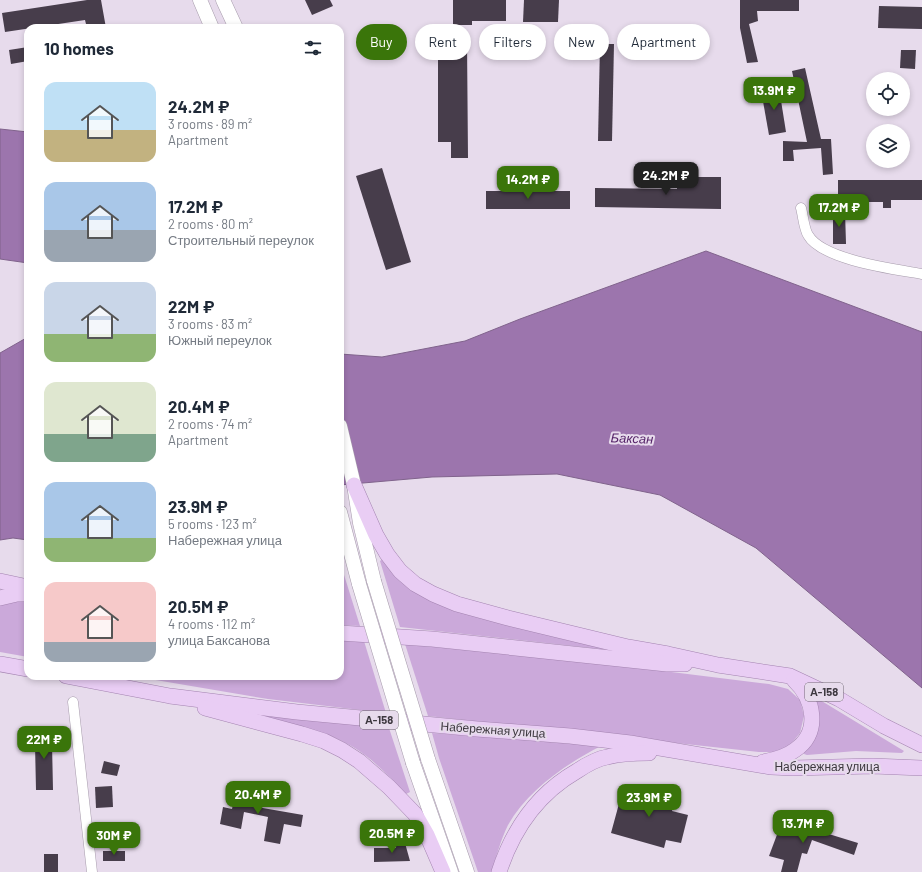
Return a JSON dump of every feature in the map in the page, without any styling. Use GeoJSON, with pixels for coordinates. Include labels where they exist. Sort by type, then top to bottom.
{"type":"FeatureCollection","features":[{"type":"Feature","properties":{"kind":"main road"},"geometry":{"type":"LineString","coordinates":[[200,0],[210,24]]}},
{"type":"Feature","properties":{"kind":"main road"},"geometry":{"type":"LineString","coordinates":[[223,0],[234,24]]}},
{"type":"Feature","properties":{"kind":"main road"},"geometry":{"type":"LineString","coordinates":[[344,443],[354,485],[360,523],[374,581],[428,759],[467,872]]}},
{"type":"Feature","properties":{"kind":"main road"},"geometry":{"type":"LineString","coordinates":[[354,485],[376,535],[391,560],[414,584],[433,594],[456,604],[508,618],[628,647],[718,665]]}},
{"type":"Feature","properties":{"kind":"main road"},"geometry":{"type":"LineString","coordinates":[[344,527],[359,584],[413,763],[451,872]]}},
{"type":"Feature","properties":{"kind":"main road"},"geometry":{"type":"LineString","coordinates":[[0,581],[24,586]]}},
{"type":"Feature","properties":{"kind":"main road"},"geometry":{"type":"LineString","coordinates":[[0,598],[24,594]]}},
{"type":"Feature","properties":{"kind":"main road","name":"А-158"},"geometry":{"type":"LineString","coordinates":[[344,633],[432,639],[667,664],[718,665],[790,676],[839,699],[884,726],[922,745]]}},
{"type":"Feature","properties":{"kind":"main road"},"geometry":{"type":"LineString","coordinates":[[2,664],[24,668]]}},
{"type":"Feature","properties":{"kind":"main road"},"geometry":{"type":"LineString","coordinates":[[750,764],[769,761],[795,751],[804,743],[810,732],[812,720],[811,708],[801,686],[790,676]]}},
{"type":"Feature","properties":{"kind":"main road","name":"Набережная улица"},"geometry":{"type":"LineString","coordinates":[[87,680],[170,696],[297,712],[570,736],[630,743],[750,764],[793,768],[873,766],[922,768]]}},
{"type":"Feature","properties":{"kind":"main road"},"geometry":{"type":"LineString","coordinates":[[170,696],[209,710],[302,734],[324,741],[342,750],[377,775],[410,809],[427,835],[443,872]]}},
{"type":"Feature","properties":{"kind":"main road"},"geometry":{"type":"LineString","coordinates":[[499,872],[508,846],[527,814],[540,798],[567,776],[606,757],[622,754],[693,754]]}},
{"type":"Feature","properties":{"kind":"street"},"geometry":{"type":"LineString","coordinates":[[801,208],[808,235],[821,249],[842,258],[922,274]]}},
{"type":"Feature","properties":{"kind":"street"},"geometry":{"type":"LineString","coordinates":[[73,702],[92,872]]}},
{"type":"Feature","properties":{"kind":"shaded area"},"geometry":{"type":"Polygon","coordinates":[[[384,558],[411,589],[628,652],[400,627],[380,561],[384,558]]]}},
{"type":"Feature","properties":{"kind":"shaded area"},"geometry":{"type":"Polygon","coordinates":[[[344,575],[360,626],[344,625],[344,575]]]}},
{"type":"Feature","properties":{"kind":"shaded area"},"geometry":{"type":"Polygon","coordinates":[[[8,599],[24,601],[24,656],[0,652],[0,602],[8,599]]]}},
{"type":"Feature","properties":{"kind":"shaded area"},"geometry":{"type":"Polygon","coordinates":[[[344,639],[364,641],[386,713],[268,699],[156,680],[344,680],[344,639]]]}},
{"type":"Feature","properties":{"kind":"shaded area"},"geometry":{"type":"Polygon","coordinates":[[[405,644],[623,666],[769,684],[788,689],[800,700],[804,716],[800,733],[791,744],[777,752],[759,752],[428,716],[405,644]]]}},
{"type":"Feature","properties":{"kind":"shaded area"},"geometry":{"type":"Polygon","coordinates":[[[816,699],[904,751],[902,753],[856,751],[804,754],[816,699]]]}},
{"type":"Feature","properties":{"kind":"shaded area"},"geometry":{"type":"Polygon","coordinates":[[[247,714],[389,728],[410,792],[406,794],[367,757],[341,740],[302,726],[247,714]]]}},
{"type":"Feature","properties":{"kind":"shaded area"},"geometry":{"type":"Polygon","coordinates":[[[432,733],[601,746],[561,770],[526,800],[508,825],[492,872],[478,872],[439,758],[432,733]]]}},
{"type":"Feature","properties":{"kind":"water"},"geometry":{"type":"Polygon","coordinates":[[[0,129],[24,132],[24,262],[0,259],[0,129]]]}},
{"type":"Feature","properties":{"kind":"water","name":"Баксан"},"geometry":{"type":"Polygon","coordinates":[[[706,251],[922,332],[922,688],[756,548],[660,495],[557,474],[432,477],[344,485],[344,354],[382,357],[465,341],[520,319],[706,251]]]}},
{"type":"Feature","properties":{"kind":"water"},"geometry":{"type":"Polygon","coordinates":[[[24,339],[24,539],[13,538],[0,540],[0,353],[24,339]]]}},
{"type":"Feature","properties":{"kind":"building"},"geometry":{"type":"Polygon","coordinates":[[[87,0],[101,0],[105,24],[86,24],[85,20],[58,24],[24,24],[24,29],[5,32],[2,13],[87,0]]]}},
{"type":"Feature","properties":{"kind":"building"},"geometry":{"type":"Polygon","coordinates":[[[305,0],[330,0],[333,6],[312,15],[305,0]]]}},
{"type":"Feature","properties":{"kind":"building"},"geometry":{"type":"Polygon","coordinates":[[[453,0],[506,0],[506,21],[472,21],[472,25],[453,24],[453,0]]]}},
{"type":"Feature","properties":{"kind":"building"},"geometry":{"type":"Polygon","coordinates":[[[524,0],[559,0],[558,22],[523,22],[524,0]]]}},
{"type":"Feature","properties":{"kind":"building"},"geometry":{"type":"Polygon","coordinates":[[[740,0],[799,0],[799,11],[757,11],[758,21],[749,24],[758,62],[747,63],[740,28],[740,0]]]}},
{"type":"Feature","properties":{"kind":"building"},"geometry":{"type":"Polygon","coordinates":[[[879,6],[922,7],[922,29],[878,28],[879,6]]]}},
{"type":"Feature","properties":{"kind":"building"},"geometry":{"type":"Polygon","coordinates":[[[609,44],[614,44],[612,141],[598,141],[600,60],[609,60],[609,44]]]}},
{"type":"Feature","properties":{"kind":"building"},"geometry":{"type":"Polygon","coordinates":[[[24,48],[24,62],[11,64],[9,50],[24,48]]]}},
{"type":"Feature","properties":{"kind":"building"},"geometry":{"type":"Polygon","coordinates":[[[901,50],[916,50],[915,69],[900,68],[901,50]]]}},
{"type":"Feature","properties":{"kind":"building"},"geometry":{"type":"Polygon","coordinates":[[[438,60],[467,60],[468,158],[451,158],[451,142],[438,142],[438,60]]]}},
{"type":"Feature","properties":{"kind":"building"},"geometry":{"type":"Polygon","coordinates":[[[805,68],[821,139],[831,139],[833,174],[823,175],[821,148],[793,150],[794,161],[783,161],[783,141],[807,142],[792,71],[805,68]]]}},
{"type":"Feature","properties":{"kind":"building"},"geometry":{"type":"Polygon","coordinates":[[[779,88],[786,132],[769,135],[761,90],[779,88]]]}},
{"type":"Feature","properties":{"kind":"building"},"geometry":{"type":"Polygon","coordinates":[[[382,168],[411,262],[386,270],[356,176],[382,168]]]}},
{"type":"Feature","properties":{"kind":"building"},"geometry":{"type":"Polygon","coordinates":[[[677,177],[721,177],[721,209],[595,207],[595,188],[677,189],[677,177]]]}},
{"type":"Feature","properties":{"kind":"building"},"geometry":{"type":"Polygon","coordinates":[[[838,180],[922,180],[922,200],[891,200],[891,208],[883,208],[883,202],[838,202],[838,180]]]}},
{"type":"Feature","properties":{"kind":"building"},"geometry":{"type":"Polygon","coordinates":[[[486,191],[570,191],[570,209],[486,209],[486,191]]]}},
{"type":"Feature","properties":{"kind":"building"},"geometry":{"type":"Polygon","coordinates":[[[833,211],[845,211],[846,244],[833,244],[833,211]]]}},
{"type":"Feature","properties":{"kind":"building"},"geometry":{"type":"Polygon","coordinates":[[[54,733],[54,743],[52,743],[53,790],[36,790],[35,744],[30,744],[30,734],[54,733]]]}},
{"type":"Feature","properties":{"kind":"building"},"geometry":{"type":"Polygon","coordinates":[[[104,761],[120,765],[117,776],[101,773],[104,761]]]}},
{"type":"Feature","properties":{"kind":"building"},"geometry":{"type":"Polygon","coordinates":[[[237,785],[254,789],[251,806],[303,815],[301,827],[284,824],[280,844],[264,841],[268,817],[244,812],[241,829],[220,824],[223,807],[232,809],[237,785]]]}},
{"type":"Feature","properties":{"kind":"building"},"geometry":{"type":"Polygon","coordinates":[[[112,786],[113,807],[96,808],[95,787],[112,786]]]}},
{"type":"Feature","properties":{"kind":"building"},"geometry":{"type":"Polygon","coordinates":[[[651,786],[676,793],[672,811],[688,815],[681,843],[666,840],[664,848],[611,833],[623,789],[648,796],[651,786]]]}},
{"type":"Feature","properties":{"kind":"building"},"geometry":{"type":"Polygon","coordinates":[[[780,819],[858,843],[854,855],[812,840],[807,854],[802,853],[797,872],[781,872],[784,860],[769,856],[778,832],[776,831],[780,819]]]}},
{"type":"Feature","properties":{"kind":"building"},"geometry":{"type":"Polygon","coordinates":[[[405,843],[410,861],[374,862],[374,848],[396,848],[396,844],[405,843]]]}},
{"type":"Feature","properties":{"kind":"building"},"geometry":{"type":"Polygon","coordinates":[[[103,851],[125,851],[125,861],[103,861],[103,851]]]}},
{"type":"Feature","properties":{"kind":"building"},"geometry":{"type":"Polygon","coordinates":[[[44,854],[58,854],[58,872],[44,872],[44,854]]]}}]}
